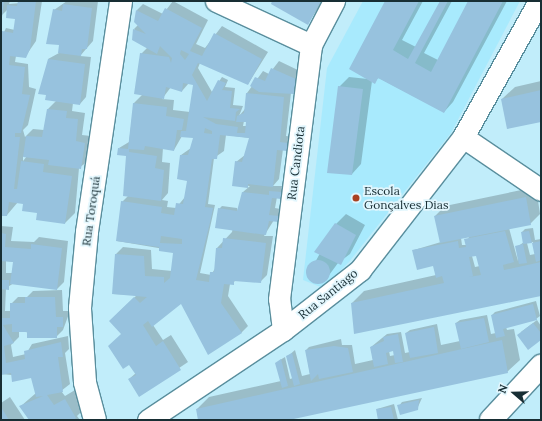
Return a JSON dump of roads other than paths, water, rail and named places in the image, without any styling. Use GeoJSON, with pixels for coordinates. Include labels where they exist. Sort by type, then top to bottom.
{"type":"FeatureCollection","features":[{"type":"Feature","properties":{"kind":"street","name":"Rua Toroquá"},"geometry":{"type":"LineString","coordinates":[[95,420],[85,382],[80,308],[87,232],[121,1]]}},
{"type":"Feature","properties":{"kind":"street"},"geometry":{"type":"LineString","coordinates":[[216,1],[311,45]]}},
{"type":"Feature","properties":{"kind":"street","name":"Rua Candiota"},"geometry":{"type":"LineString","coordinates":[[283,330],[279,299],[311,45],[334,1]]}},
{"type":"Feature","properties":{"kind":"street","name":"Rua Santiago"},"geometry":{"type":"LineString","coordinates":[[148,420],[283,330],[360,270],[464,137],[540,1]]}},
{"type":"Feature","properties":{"kind":"street"},"geometry":{"type":"LineString","coordinates":[[464,137],[541,190]]}},
{"type":"Feature","properties":{"kind":"street"},"geometry":{"type":"LineString","coordinates":[[491,420],[541,366]]}},
{"type":"Feature","properties":{"kind":"place","name":"Escola Gonçalves Dias"},"geometry":{"type":"Point","coordinates":[356,198]}}]}
